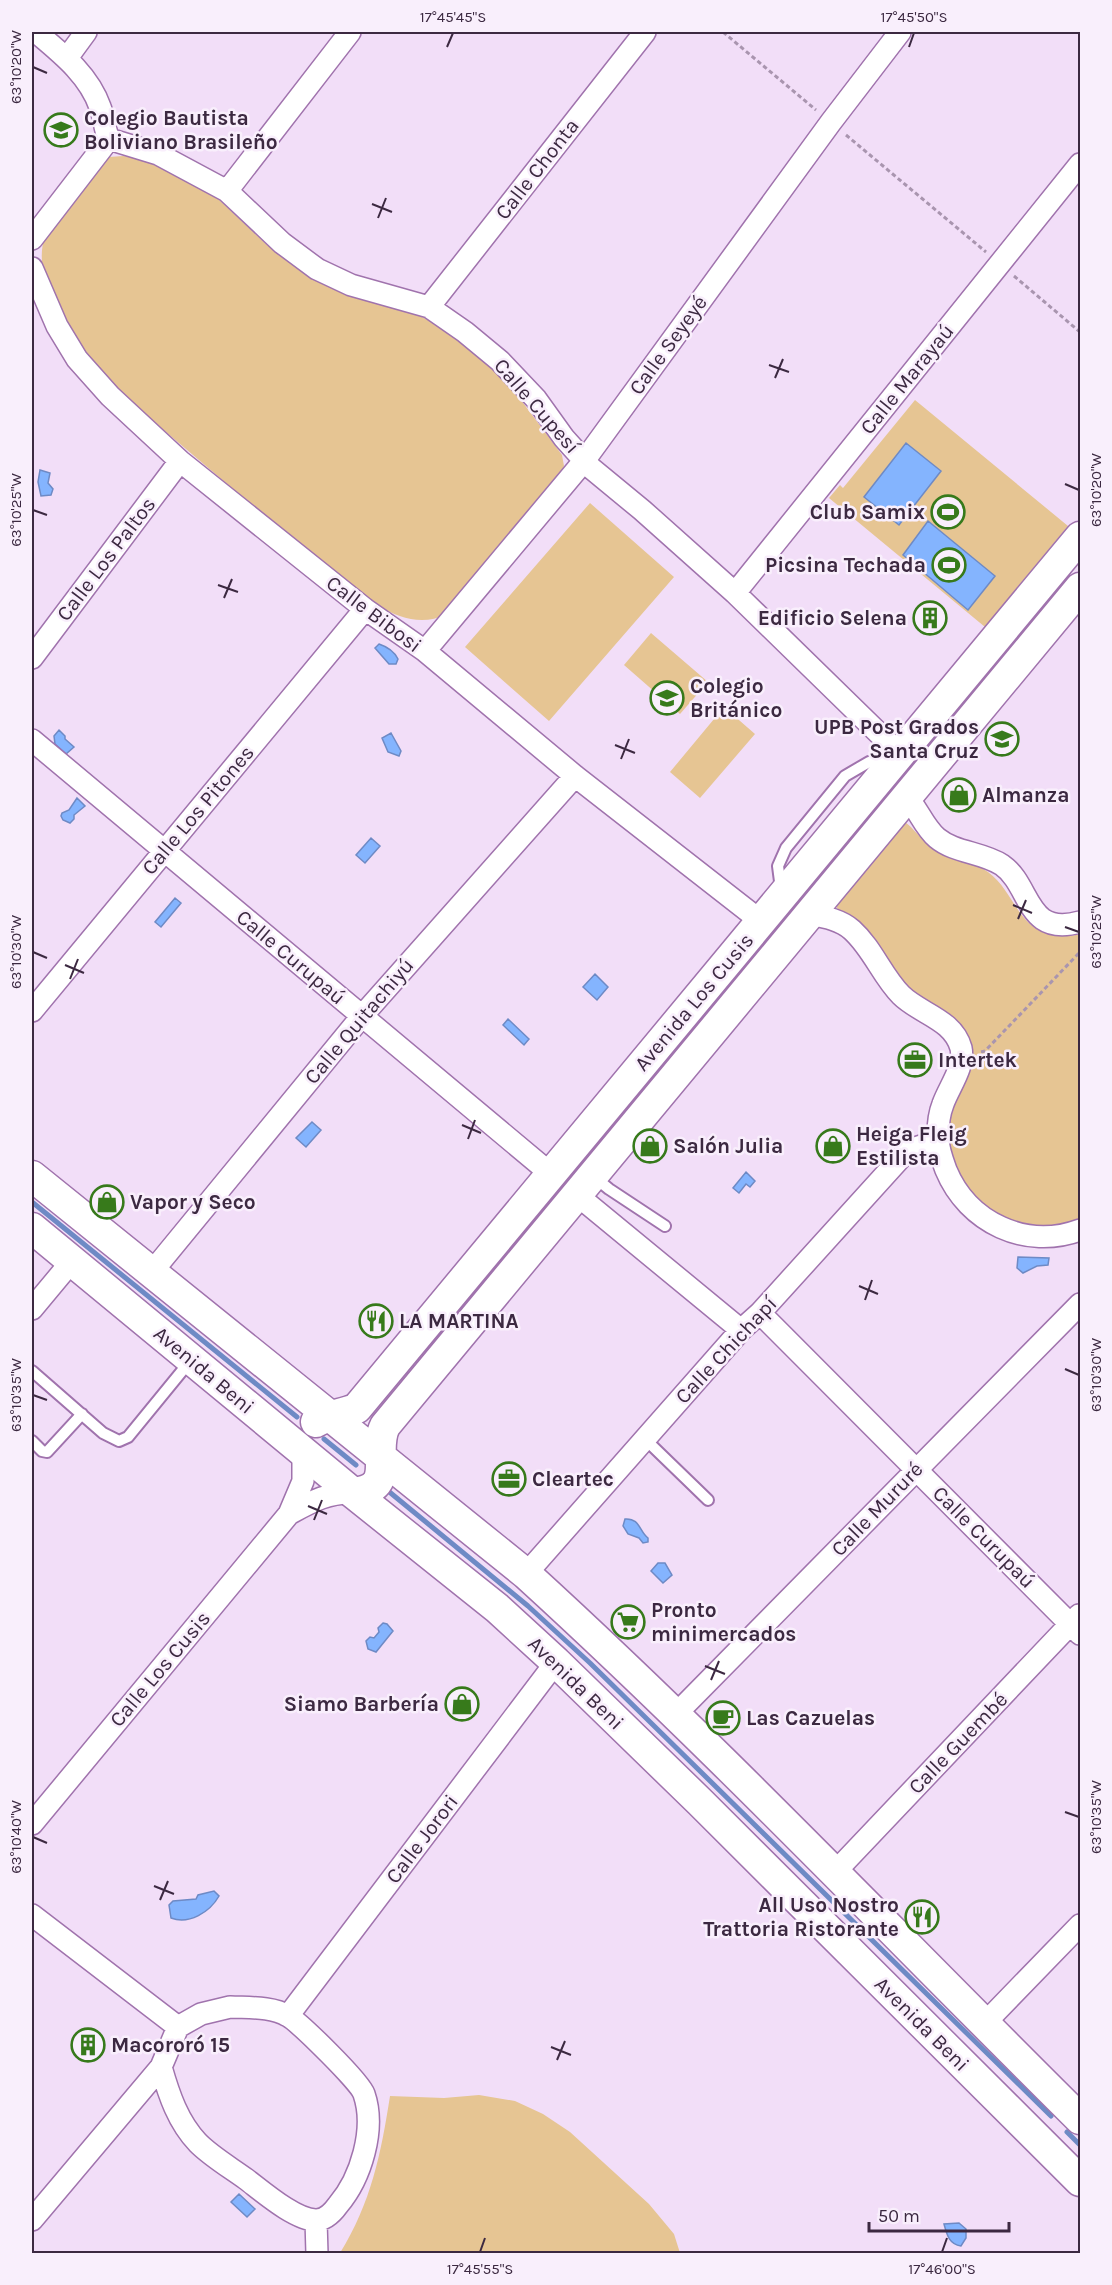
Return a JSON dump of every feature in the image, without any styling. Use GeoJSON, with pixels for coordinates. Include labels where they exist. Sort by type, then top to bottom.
{"type":"FeatureCollection","features":[{"type":"Feature","properties":{"kind":"street"},"geometry":{"type":"LineString","coordinates":[[32,239],[109,139],[104,128],[100,107],[82,75],[67,58],[36,32]]}},
{"type":"Feature","properties":{"kind":"street"},"geometry":{"type":"LineString","coordinates":[[67,58],[86,32]]}},
{"type":"Feature","properties":{"kind":"street"},"geometry":{"type":"LineString","coordinates":[[227,191],[350,32]]}},
{"type":"Feature","properties":{"kind":"street","name":"Calle Chonta"},"geometry":{"type":"LineString","coordinates":[[429,308],[645,32]]}},
{"type":"Feature","properties":{"kind":"street","name":"Calle Seyeyé"},"geometry":{"type":"LineString","coordinates":[[425,651],[584,461],[831,122],[900,32]]}},
{"type":"Feature","properties":{"kind":"street","name":"Calle Cupesí"},"geometry":{"type":"LineString","coordinates":[[109,139],[158,154],[227,191],[282,243],[317,269],[351,285],[429,308],[465,332],[500,361],[536,399],[584,461],[735,593],[897,758]]}},
{"type":"Feature","properties":{"kind":"street","name":"Calle Marayaú"},"geometry":{"type":"LineString","coordinates":[[735,593],[1080,164]]}},
{"type":"Feature","properties":{"kind":"street","name":"Calle Bibosi"},"geometry":{"type":"LineString","coordinates":[[32,268],[57,326],[77,359],[110,396],[180,461],[365,609],[425,651],[575,776],[762,922]]}},
{"type":"Feature","properties":{"kind":"street","name":"Calle Los Paltos"},"geometry":{"type":"LineString","coordinates":[[32,658],[180,461]]}},
{"type":"Feature","properties":{"kind":"street","name":"Avenida Los Cusis"},"geometry":{"type":"LineString","coordinates":[[303,1451],[308,1429],[317,1421],[357,1408],[1080,537]]}},
{"type":"Feature","properties":{"kind":"street","name":"Avenida Los Cusis"},"geometry":{"type":"LineString","coordinates":[[353,1493],[369,1491],[377,1484],[382,1460],[379,1450],[385,1426],[1080,588]]}},
{"type":"Feature","properties":{"kind":"street"},"geometry":{"type":"LineString","coordinates":[[1033,595],[1057,616]]}},
{"type":"Feature","properties":{"kind":"street","name":"Calle Los Pitones"},"geometry":{"type":"LineString","coordinates":[[32,1011],[365,609]]}},
{"type":"Feature","properties":{"kind":"street","name":"Calle Curupaú"},"geometry":{"type":"LineString","coordinates":[[32,740],[551,1174]]}},
{"type":"Feature","properties":{"kind":"street","name":"Calle Quitachiyú"},"geometry":{"type":"LineString","coordinates":[[151,1273],[362,1016],[575,776]]}},
{"type":"Feature","properties":{"kind":"street"},"geometry":{"type":"LineString","coordinates":[[907,797],[939,839],[1004,866],[1012,875],[1028,904],[1045,920],[1069,925],[1080,922]]}},
{"type":"Feature","properties":{"kind":"street"},"geometry":{"type":"LineString","coordinates":[[810,914],[840,922],[851,929],[869,950],[901,996],[948,1028],[960,1046],[962,1055],[960,1066],[941,1110],[937,1141],[944,1165],[955,1187],[987,1221],[1015,1233],[1036,1236],[1068,1234],[1080,1230]]}},
{"type":"Feature","properties":{"kind":"street"},"geometry":{"type":"LineString","coordinates":[[595,1122],[620,1143]]}},
{"type":"Feature","properties":{"kind":"street","name":"Calle Chichapí"},"geometry":{"type":"LineString","coordinates":[[526,1574],[741,1330],[760,1313],[905,1153],[937,1141]]}},
{"type":"Feature","properties":{"kind":"street","name":"Avenida Beni"},"geometry":{"type":"LineString","coordinates":[[32,1176],[526,1574],[585,1628],[836,1871],[1077,2116]]}},
{"type":"Feature","properties":{"kind":"street"},"geometry":{"type":"LineString","coordinates":[[585,1185],[741,1330]]}},
{"type":"Feature","properties":{"kind":"street","name":"Avenida Beni"},"geometry":{"type":"LineString","coordinates":[[32,1228],[353,1493],[497,1608],[708,1810],[1080,2181]]}},
{"type":"Feature","properties":{"kind":"street"},"geometry":{"type":"LineString","coordinates":[[32,1310],[72,1261]]}},
{"type":"Feature","properties":{"kind":"street","name":"Calle Mururé"},"geometry":{"type":"LineString","coordinates":[[675,1715],[1080,1304]]}},
{"type":"Feature","properties":{"kind":"street","name":"Calle Curupaú"},"geometry":{"type":"LineString","coordinates":[[760,1313],[916,1469],[1077,1624]]}},
{"type":"Feature","properties":{"kind":"street"},"geometry":{"type":"LineString","coordinates":[[370,1392],[397,1412]]}},
{"type":"Feature","properties":{"kind":"street","name":"Calle Los Cusis"},"geometry":{"type":"LineString","coordinates":[[32,1824],[289,1514],[303,1481],[303,1451]]}},
{"type":"Feature","properties":{"kind":"street","name":"Calle Los Cusis"},"geometry":{"type":"LineString","coordinates":[[289,1514],[321,1497],[340,1492],[353,1493]]}},
{"type":"Feature","properties":{"kind":"street","name":"Calle Guembé"},"geometry":{"type":"LineString","coordinates":[[836,1871],[1077,1624]]}},
{"type":"Feature","properties":{"kind":"street","name":"Calle Jorori"},"geometry":{"type":"LineString","coordinates":[[288,2016],[556,1662]]}},
{"type":"Feature","properties":{"kind":"street"},"geometry":{"type":"LineString","coordinates":[[32,1915],[178,2027]]}},
{"type":"Feature","properties":{"kind":"street"},"geometry":{"type":"LineString","coordinates":[[985,2023],[1080,1925]]}},
{"type":"Feature","properties":{"kind":"street"},"geometry":{"type":"LineString","coordinates":[[32,2220],[161,2067],[178,2027],[201,2014],[230,2007],[272,2010],[288,2016],[352,2076],[363,2091],[368,2106],[362,2158],[354,2181],[344,2198],[330,2215],[316,2220],[289,2211],[199,2145],[181,2121],[169,2094],[161,2067]]}},
{"type":"Feature","properties":{"kind":"street"},"geometry":{"type":"LineString","coordinates":[[1043,2144],[1056,2128],[1077,2116]]}},
{"type":"Feature","properties":{"kind":"street"},"geometry":{"type":"LineString","coordinates":[[316,2220],[317,2253]]}},
{"type":"Feature","properties":{"kind":"lane"},"geometry":{"type":"LineString","coordinates":[[585,1185],[609,1189],[665,1226]]}},
{"type":"Feature","properties":{"kind":"lane"},"geometry":{"type":"LineString","coordinates":[[32,1371],[113,1440],[122,1440],[128,1437],[192,1360]]}},
{"type":"Feature","properties":{"kind":"lane"},"geometry":{"type":"LineString","coordinates":[[32,1442],[42,1451],[47,1452],[82,1414]]}},
{"type":"Feature","properties":{"kind":"lane"},"geometry":{"type":"LineString","coordinates":[[645,1439],[708,1500]]}},
{"type":"Feature","properties":{"kind":"path"},"geometry":{"type":"LineString","coordinates":[[723,32],[1080,332]]}},
{"type":"Feature","properties":{"kind":"path"},"geometry":{"type":"LineString","coordinates":[[962,1055],[985,1051],[1080,952]]}},
{"type":"Feature","properties":{"kind":"shaded area"},"geometry":{"type":"Polygon","coordinates":[[[109,157],[145,158],[214,195],[267,245],[302,269],[420,316],[447,330],[475,351],[509,384],[562,455],[564,466],[558,482],[446,614],[432,619],[418,620],[404,617],[377,605],[340,580],[120,393],[77,341],[52,299],[45,277],[42,256],[45,236],[109,157]]]}},
{"type":"Feature","properties":{"kind":"shaded area","name":"Club Samix"},"geometry":{"type":"Polygon","coordinates":[[[915,400],[1068,526],[985,627],[829,498],[840,485],[843,488],[915,400]]]}},
{"type":"Feature","properties":{"kind":"shaded area"},"geometry":{"type":"Polygon","coordinates":[[[590,503],[674,577],[549,721],[465,647],[590,503]]]}},
{"type":"Feature","properties":{"kind":"shaded area"},"geometry":{"type":"Polygon","coordinates":[[[651,633],[708,682],[680,714],[624,665],[651,633]]]}},
{"type":"Feature","properties":{"kind":"shaded area"},"geometry":{"type":"Polygon","coordinates":[[[724,707],[755,734],[700,798],[670,772],[724,707]]]}},
{"type":"Feature","properties":{"kind":"shaded area"},"geometry":{"type":"Polygon","coordinates":[[[902,820],[933,846],[988,872],[1004,888],[1029,923],[1038,929],[1056,935],[1080,934],[1080,1220],[1051,1227],[1017,1225],[990,1212],[969,1190],[954,1164],[947,1135],[948,1116],[968,1060],[837,908],[835,901],[902,820]]]}},
{"type":"Feature","properties":{"kind":"shaded area"},"geometry":{"type":"Polygon","coordinates":[[[479,2095],[515,2101],[543,2114],[570,2132],[649,2204],[674,2234],[680,2253],[340,2253],[360,2216],[367,2197],[383,2138],[390,2096],[444,2098],[479,2095]]]}},
{"type":"Feature","properties":{"kind":"water"},"geometry":{"type":"Polygon","coordinates":[[[906,443],[941,471],[899,525],[864,497],[906,443]]]}},
{"type":"Feature","properties":{"kind":"water"},"geometry":{"type":"Polygon","coordinates":[[[40,470],[50,473],[48,483],[53,489],[51,495],[41,496],[38,482],[40,470]]]}},
{"type":"Feature","properties":{"kind":"water","name":"Picsina Techada"},"geometry":{"type":"Polygon","coordinates":[[[928,521],[995,576],[968,610],[903,555],[928,521]]]}},
{"type":"Feature","properties":{"kind":"water"},"geometry":{"type":"Polygon","coordinates":[[[379,644],[395,654],[398,659],[396,664],[389,664],[375,648],[379,644]]]}},
{"type":"Feature","properties":{"kind":"water"},"geometry":{"type":"Polygon","coordinates":[[[59,730],[74,747],[66,754],[55,744],[54,736],[59,730]]]}},
{"type":"Feature","properties":{"kind":"water"},"geometry":{"type":"Polygon","coordinates":[[[391,733],[401,751],[399,756],[388,752],[382,738],[391,733]]]}},
{"type":"Feature","properties":{"kind":"water"},"geometry":{"type":"Polygon","coordinates":[[[77,798],[85,806],[74,815],[70,823],[63,820],[62,813],[69,810],[77,798]]]}},
{"type":"Feature","properties":{"kind":"water"},"geometry":{"type":"Polygon","coordinates":[[[371,838],[380,846],[365,863],[356,855],[371,838]]]}},
{"type":"Feature","properties":{"kind":"water"},"geometry":{"type":"Polygon","coordinates":[[[175,898],[181,903],[161,927],[155,922],[175,898]]]}},
{"type":"Feature","properties":{"kind":"water"},"geometry":{"type":"Polygon","coordinates":[[[595,974],[608,987],[597,1000],[583,987],[595,974]]]}},
{"type":"Feature","properties":{"kind":"water"},"geometry":{"type":"Polygon","coordinates":[[[508,1019],[529,1039],[524,1045],[503,1025],[508,1019]]]}},
{"type":"Feature","properties":{"kind":"water"},"geometry":{"type":"Polygon","coordinates":[[[312,1122],[321,1130],[306,1147],[296,1138],[312,1122]]]}},
{"type":"Feature","properties":{"kind":"water"},"geometry":{"type":"Polygon","coordinates":[[[746,1172],[755,1181],[750,1187],[746,1184],[739,1193],[733,1188],[746,1172]]]}},
{"type":"Feature","properties":{"kind":"water"},"geometry":{"type":"Polygon","coordinates":[[[1018,1257],[1049,1258],[1048,1265],[1037,1266],[1023,1273],[1017,1268],[1018,1257]]]}},
{"type":"Feature","properties":{"kind":"water"},"geometry":{"type":"Polygon","coordinates":[[[625,1519],[636,1523],[648,1538],[648,1542],[643,1543],[639,1538],[628,1534],[623,1526],[625,1519]]]}},
{"type":"Feature","properties":{"kind":"water"},"geometry":{"type":"Polygon","coordinates":[[[658,1563],[665,1563],[672,1575],[663,1583],[651,1571],[658,1563]]]}},
{"type":"Feature","properties":{"kind":"water"},"geometry":{"type":"Polygon","coordinates":[[[383,1623],[393,1631],[376,1652],[368,1649],[366,1641],[370,1637],[374,1638],[383,1623]]]}},
{"type":"Feature","properties":{"kind":"water"},"geometry":{"type":"Polygon","coordinates":[[[214,1891],[219,1896],[205,1912],[185,1920],[171,1918],[169,1905],[173,1901],[196,1899],[198,1895],[214,1891]]]}},
{"type":"Feature","properties":{"kind":"water"},"geometry":{"type":"Polygon","coordinates":[[[239,2194],[255,2209],[247,2217],[231,2202],[239,2194]]]}},
{"type":"Feature","properties":{"kind":"water"},"geometry":{"type":"Polygon","coordinates":[[[959,2223],[966,2229],[966,2238],[961,2246],[951,2241],[944,2224],[959,2223]]]}},
{"type":"Feature","properties":{"kind":"waterway"},"geometry":{"type":"LineString","coordinates":[[32,1202],[297,1417]]}},
{"type":"Feature","properties":{"kind":"waterway"},"geometry":{"type":"LineString","coordinates":[[324,1439],[356,1465]]}},
{"type":"Feature","properties":{"kind":"waterway"},"geometry":{"type":"LineString","coordinates":[[387,1490],[528,1606],[590,1663],[1051,2116]]}},
{"type":"Feature","properties":{"kind":"waterway"},"geometry":{"type":"LineString","coordinates":[[1067,2132],[1080,2145]]}},
{"type":"Feature","properties":{"kind":"place","name":"Colegio Bautista Boliviano Brasileño"},"geometry":{"type":"Point","coordinates":[61,130]}},
{"type":"Feature","properties":{"kind":"place","name":"Club Samix"},"geometry":{"type":"Point","coordinates":[948,512]}},
{"type":"Feature","properties":{"kind":"place","name":"Picsina Techada"},"geometry":{"type":"Point","coordinates":[949,565]}},
{"type":"Feature","properties":{"kind":"place","name":"Edificio Selena"},"geometry":{"type":"Point","coordinates":[930,618]}},
{"type":"Feature","properties":{"kind":"place","name":"Colegio Británico"},"geometry":{"type":"Point","coordinates":[667,698]}},
{"type":"Feature","properties":{"kind":"place","name":"UPB Post Grados Santa Cruz"},"geometry":{"type":"Point","coordinates":[1002,739]}},
{"type":"Feature","properties":{"kind":"place","name":"Almanza"},"geometry":{"type":"Point","coordinates":[959,795]}},
{"type":"Feature","properties":{"kind":"place","name":"Intertek"},"geometry":{"type":"Point","coordinates":[915,1060]}},
{"type":"Feature","properties":{"kind":"place","name":"Salón Julia"},"geometry":{"type":"Point","coordinates":[650,1146]}},
{"type":"Feature","properties":{"kind":"place","name":"Heiga Fleig Estilista"},"geometry":{"type":"Point","coordinates":[833,1146]}},
{"type":"Feature","properties":{"kind":"place","name":"Vapor y Seco"},"geometry":{"type":"Point","coordinates":[107,1202]}},
{"type":"Feature","properties":{"kind":"place","name":"LA MARTINA"},"geometry":{"type":"Point","coordinates":[376,1321]}},
{"type":"Feature","properties":{"kind":"place","name":"Cleartec"},"geometry":{"type":"Point","coordinates":[509,1479]}},
{"type":"Feature","properties":{"kind":"place","name":"Pronto minimercados"},"geometry":{"type":"Point","coordinates":[628,1622]}},
{"type":"Feature","properties":{"kind":"place","name":"Siamo Barbería"},"geometry":{"type":"Point","coordinates":[462,1704]}},
{"type":"Feature","properties":{"kind":"place","name":"Las Cazuelas"},"geometry":{"type":"Point","coordinates":[723,1718]}},
{"type":"Feature","properties":{"kind":"place","name":"All Uso Nostro Trattoria Ristorante"},"geometry":{"type":"Point","coordinates":[922,1917]}},
{"type":"Feature","properties":{"kind":"place","name":"Macororó 15"},"geometry":{"type":"Point","coordinates":[88,2045]}}]}
